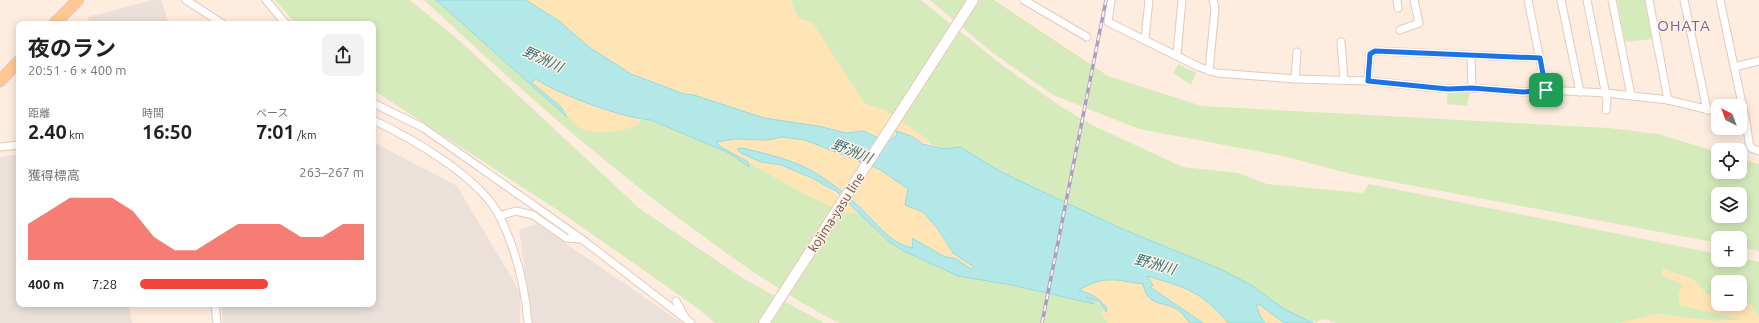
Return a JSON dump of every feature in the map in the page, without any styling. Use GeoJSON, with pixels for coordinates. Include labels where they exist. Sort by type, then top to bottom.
{"type":"FeatureCollection","features":[{"type":"Feature","properties":{"kind":"main road"},"geometry":{"type":"LineString","coordinates":[[57,21],[78,0]]}},
{"type":"Feature","properties":{"kind":"main road","name":"kojima-yasu line"},"geometry":{"type":"LineString","coordinates":[[764,323],[973,0]]}},
{"type":"Feature","properties":{"kind":"main road"},"geometry":{"type":"LineString","coordinates":[[0,81],[16,64]]}},
{"type":"Feature","properties":{"kind":"street"},"geometry":{"type":"LineString","coordinates":[[186,0],[218,21]]}},
{"type":"Feature","properties":{"kind":"street"},"geometry":{"type":"LineString","coordinates":[[266,0],[284,21]]}},
{"type":"Feature","properties":{"kind":"street"},"geometry":{"type":"LineString","coordinates":[[1024,0],[1087,37]]}},
{"type":"Feature","properties":{"kind":"street"},"geometry":{"type":"LineString","coordinates":[[1111,0],[1108,22],[1209,71],[1217,73],[1294,79],[1368,81],[1448,89],[1472,88],[1523,92],[1546,90],[1606,93],[1668,100],[1711,111]]}},
{"type":"Feature","properties":{"kind":"street"},"geometry":{"type":"LineString","coordinates":[[1145,39],[1149,0]]}},
{"type":"Feature","properties":{"kind":"street"},"geometry":{"type":"LineString","coordinates":[[1177,55],[1182,0]]}},
{"type":"Feature","properties":{"kind":"street"},"geometry":{"type":"LineString","coordinates":[[1209,71],[1215,8],[1213,0]]}},
{"type":"Feature","properties":{"kind":"street"},"geometry":{"type":"LineString","coordinates":[[1400,30],[1419,23],[1414,0]]}},
{"type":"Feature","properties":{"kind":"street"},"geometry":{"type":"LineString","coordinates":[[1528,0],[1546,90]]}},
{"type":"Feature","properties":{"kind":"street"},"geometry":{"type":"LineString","coordinates":[[1561,0],[1580,92]]}},
{"type":"Feature","properties":{"kind":"street"},"geometry":{"type":"LineString","coordinates":[[1587,0],[1606,93],[1606,110]]}},
{"type":"Feature","properties":{"kind":"street"},"geometry":{"type":"LineString","coordinates":[[1612,0],[1631,95]]}},
{"type":"Feature","properties":{"kind":"street"},"geometry":{"type":"LineString","coordinates":[[1649,0],[1668,100]]}},
{"type":"Feature","properties":{"kind":"street"},"geometry":{"type":"LineString","coordinates":[[1684,0],[1707,110]]}},
{"type":"Feature","properties":{"kind":"street"},"geometry":{"type":"LineString","coordinates":[[1720,0],[1739,99]]}},
{"type":"Feature","properties":{"kind":"street"},"geometry":{"type":"LineString","coordinates":[[1340,42],[1344,80]]}},
{"type":"Feature","properties":{"kind":"street"},"geometry":{"type":"LineString","coordinates":[[1368,81],[1370,54],[1375,51],[1471,57],[1540,58]]}},
{"type":"Feature","properties":{"kind":"street"},"geometry":{"type":"LineString","coordinates":[[1294,79],[1297,52]]}},
{"type":"Feature","properties":{"kind":"street"},"geometry":{"type":"LineString","coordinates":[[1471,57],[1472,88]]}},
{"type":"Feature","properties":{"kind":"street"},"geometry":{"type":"LineString","coordinates":[[1734,67],[1759,61]]}},
{"type":"Feature","properties":{"kind":"street"},"geometry":{"type":"LineString","coordinates":[[376,104],[422,127],[583,240],[688,321]]}},
{"type":"Feature","properties":{"kind":"street"},"geometry":{"type":"LineString","coordinates":[[376,121],[405,135],[479,189],[499,216],[519,269],[524,291],[528,323]]}},
{"type":"Feature","properties":{"kind":"street"},"geometry":{"type":"LineString","coordinates":[[1747,127],[1751,148],[1759,151]]}},
{"type":"Feature","properties":{"kind":"street"},"geometry":{"type":"LineString","coordinates":[[0,146],[16,145]]}},
{"type":"Feature","properties":{"kind":"street"},"geometry":{"type":"LineString","coordinates":[[499,216],[516,211],[533,215],[566,238],[583,240]]}},
{"type":"Feature","properties":{"kind":"street"},"geometry":{"type":"LineString","coordinates":[[676,301],[688,321]]}},
{"type":"Feature","properties":{"kind":"street"},"geometry":{"type":"LineString","coordinates":[[214,307],[217,323]]}},
{"type":"Feature","properties":{"kind":"shaded area"},"geometry":{"type":"Polygon","coordinates":[[[152,0],[161,0],[168,21],[89,21],[88,17],[152,0]]]}},
{"type":"Feature","properties":{"kind":"shaded area"},"geometry":{"type":"Polygon","coordinates":[[[376,144],[457,186],[520,292],[520,323],[223,323],[221,307],[376,307],[376,144]]]}},
{"type":"Feature","properties":{"kind":"shaded area"},"geometry":{"type":"Polygon","coordinates":[[[16,154],[16,307],[129,307],[132,323],[0,323],[0,157],[16,154]]]}},
{"type":"Feature","properties":{"kind":"shaded area"},"geometry":{"type":"Polygon","coordinates":[[[537,224],[682,323],[532,323],[519,230],[537,224]]]}},
{"type":"Feature","properties":{"kind":"green space"},"geometry":{"type":"Polygon","coordinates":[[[275,0],[410,0],[460,41],[639,208],[741,277],[824,323],[715,323],[696,307],[559,211],[376,92],[376,21],[293,21],[275,0]]]}},
{"type":"Feature","properties":{"kind":"green space"},"geometry":{"type":"Polygon","coordinates":[[[424,0],[436,0],[582,129],[639,124],[640,120],[651,120],[729,153],[749,166],[748,162],[803,193],[846,213],[859,213],[886,239],[906,252],[942,266],[982,278],[1093,303],[1085,297],[1091,299],[1098,302],[1102,306],[1104,309],[1102,315],[1108,323],[839,323],[802,303],[767,281],[732,257],[627,178],[558,121],[424,0]]]}},
{"type":"Feature","properties":{"kind":"green space"},"geometry":{"type":"Polygon","coordinates":[[[790,0],[921,0],[1002,65],[1060,106],[1092,125],[1183,167],[1238,173],[1267,184],[1363,193],[1369,184],[1711,253],[1711,267],[1747,267],[1747,259],[1759,262],[1759,317],[1750,304],[1747,304],[1747,275],[1711,275],[1711,296],[1707,294],[1692,279],[1663,269],[1662,276],[1683,284],[1679,294],[1680,305],[1745,320],[1712,321],[1657,314],[1620,323],[1336,323],[1325,319],[1313,323],[1284,309],[1251,285],[1220,269],[1120,228],[1003,173],[960,147],[944,149],[931,144],[924,137],[884,110],[865,104],[840,67],[798,18],[790,0]]]}},
{"type":"Feature","properties":{"kind":"green space"},"geometry":{"type":"Polygon","coordinates":[[[930,0],[994,0],[1108,76],[1202,106],[1609,128],[1658,134],[1711,150],[1711,179],[1747,179],[1747,161],[1759,164],[1759,251],[1747,248],[1747,231],[1711,231],[1711,242],[1351,174],[1283,156],[1139,129],[1053,95],[989,50],[930,0]]]}},
{"type":"Feature","properties":{"kind":"green space"},"geometry":{"type":"Polygon","coordinates":[[[1617,0],[1646,0],[1652,39],[1625,42],[1617,0]]]}},
{"type":"Feature","properties":{"kind":"green space"},"geometry":{"type":"Polygon","coordinates":[[[1178,64],[1196,73],[1191,85],[1173,73],[1178,64]]]}},
{"type":"Feature","properties":{"kind":"green space"},"geometry":{"type":"Polygon","coordinates":[[[1448,89],[1470,91],[1467,106],[1447,104],[1448,89]]]}},
{"type":"Feature","properties":{"kind":"sand"},"geometry":{"type":"Polygon","coordinates":[[[526,0],[790,0],[798,18],[812,22],[865,104],[884,110],[924,137],[931,144],[918,141],[896,131],[897,135],[889,142],[863,131],[846,133],[818,126],[764,118],[694,95],[684,94],[631,74],[589,47],[559,21],[526,0]]]}},
{"type":"Feature","properties":{"kind":"sand"},"geometry":{"type":"Polygon","coordinates":[[[536,79],[576,98],[640,120],[639,124],[627,129],[611,132],[595,132],[582,129],[575,125],[559,105],[530,82],[536,79]]]}},
{"type":"Feature","properties":{"kind":"sand"},"geometry":{"type":"Polygon","coordinates":[[[782,137],[805,140],[879,169],[908,189],[905,205],[923,212],[938,229],[953,253],[974,266],[971,269],[956,259],[943,256],[912,238],[913,248],[903,246],[886,234],[855,202],[776,156],[761,162],[790,169],[814,179],[837,194],[859,213],[846,213],[803,193],[721,147],[715,142],[782,137]]]}},
{"type":"Feature","properties":{"kind":"sand"},"geometry":{"type":"Polygon","coordinates":[[[1663,269],[1692,279],[1707,294],[1711,296],[1711,311],[1747,311],[1747,304],[1750,304],[1759,317],[1759,323],[1620,323],[1657,314],[1712,321],[1743,320],[1680,305],[1679,294],[1683,284],[1662,276],[1663,269]]]}},
{"type":"Feature","properties":{"kind":"sand"},"geometry":{"type":"Polygon","coordinates":[[[1146,276],[1182,287],[1201,297],[1219,312],[1228,323],[1203,323],[1150,287],[1152,285],[1146,276]]]}},
{"type":"Feature","properties":{"kind":"sand"},"geometry":{"type":"Polygon","coordinates":[[[1104,279],[1143,284],[1145,291],[1152,300],[1177,309],[1190,323],[1108,323],[1102,315],[1104,309],[1106,311],[1103,303],[1078,290],[1091,283],[1104,279]]]}},
{"type":"Feature","properties":{"kind":"sand"},"geometry":{"type":"Polygon","coordinates":[[[1256,304],[1260,305],[1284,323],[1265,323],[1260,316],[1256,304]]]}},
{"type":"Feature","properties":{"kind":"water","name":"野洲川"},"geometry":{"type":"Polygon","coordinates":[[[436,0],[526,0],[559,21],[589,47],[631,74],[684,94],[694,95],[764,118],[818,126],[846,133],[863,131],[888,142],[897,135],[896,131],[911,136],[923,144],[944,149],[960,147],[1003,173],[1120,228],[1220,269],[1251,285],[1284,309],[1313,323],[1284,323],[1260,305],[1256,304],[1260,316],[1265,323],[1228,323],[1219,312],[1201,297],[1172,283],[1147,276],[1153,285],[1150,287],[1203,323],[1190,323],[1177,309],[1152,300],[1145,291],[1143,284],[1117,280],[1103,280],[1079,290],[1091,295],[1104,304],[1107,308],[1106,312],[1100,302],[1086,297],[1094,304],[1012,285],[958,276],[904,251],[888,241],[837,192],[812,178],[781,165],[761,162],[741,153],[737,149],[742,148],[771,155],[800,165],[827,180],[861,208],[895,241],[913,248],[912,238],[943,256],[956,259],[971,269],[974,267],[953,253],[938,229],[923,212],[905,205],[908,189],[879,169],[805,140],[782,137],[767,140],[735,139],[716,142],[721,147],[748,162],[749,167],[729,153],[651,120],[639,119],[592,105],[559,92],[536,79],[531,82],[561,107],[567,117],[436,0]]]}},
{"type":"Feature","properties":{"kind":"railway"},"geometry":{"type":"LineString","coordinates":[[1042,323],[1106,0]]}},
{"type":"Feature","properties":{"kind":"district","name":"OHATA"},"geometry":{"type":"Point","coordinates":[1684,26]}},
{"type":"Feature","properties":{"kind":"route"},"geometry":{"type":"LineString","coordinates":[[1375,51],[1471,57],[1540,58],[1546,90],[1523,92],[1472,88],[1448,89],[1368,81],[1370,54],[1375,51]]}}]}
